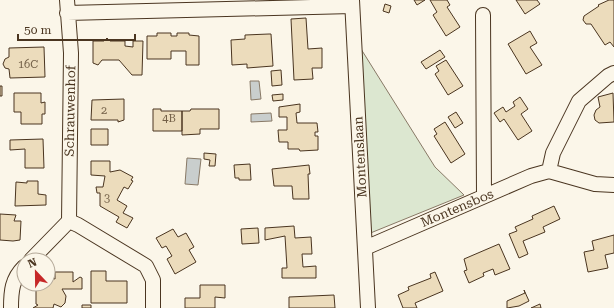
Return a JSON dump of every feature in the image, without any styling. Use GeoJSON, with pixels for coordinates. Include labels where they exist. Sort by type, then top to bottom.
{"type":"FeatureCollection","features":[{"type":"Feature","properties":{"kind":"street","name":"Montenslaan"},"geometry":{"type":"LineString","coordinates":[[67,6],[352,3],[368,308]]}},
{"type":"Feature","properties":{"kind":"street","name":"Schrauwenhof"},"geometry":{"type":"LineString","coordinates":[[67,6],[71,53],[69,221]]}},
{"type":"Feature","properties":{"kind":"street"},"geometry":{"type":"LineString","coordinates":[[483,15],[484,196]]}},
{"type":"Feature","properties":{"kind":"street"},"geometry":{"type":"LineString","coordinates":[[614,72],[579,101],[553,153],[549,171],[595,184],[614,185]]}},
{"type":"Feature","properties":{"kind":"street","name":"Montensbos"},"geometry":{"type":"LineString","coordinates":[[365,248],[531,176],[549,171]]}},
{"type":"Feature","properties":{"kind":"street"},"geometry":{"type":"LineString","coordinates":[[38,252],[69,221],[78,224],[146,266],[153,280],[153,308]]}},
{"type":"Feature","properties":{"kind":"street"},"geometry":{"type":"LineString","coordinates":[[11,308],[11,287],[16,277]]}},
{"type":"Feature","properties":{"kind":"green space"},"geometry":{"type":"Polygon","coordinates":[[[361,49],[435,167],[464,195],[368,234],[361,49]]]}},
{"type":"Feature","properties":{"kind":"shaded area"},"geometry":{"type":"Polygon","coordinates":[[[250,81],[259,81],[261,99],[251,100],[250,81]]]}},
{"type":"Feature","properties":{"kind":"shaded area"},"geometry":{"type":"Polygon","coordinates":[[[271,113],[272,121],[251,122],[251,114],[271,113]]]}},
{"type":"Feature","properties":{"kind":"shaded area"},"geometry":{"type":"Polygon","coordinates":[[[187,158],[201,159],[198,185],[185,184],[187,158]]]}},
{"type":"Feature","properties":{"kind":"building"},"geometry":{"type":"Polygon","coordinates":[[[414,0],[425,0],[417,5],[414,0]]]}},
{"type":"Feature","properties":{"kind":"building"},"geometry":{"type":"Polygon","coordinates":[[[430,0],[447,0],[450,5],[447,7],[460,27],[446,36],[433,15],[437,12],[430,0]]]}},
{"type":"Feature","properties":{"kind":"building"},"geometry":{"type":"Polygon","coordinates":[[[516,0],[537,0],[540,4],[525,14],[516,0]]]}},
{"type":"Feature","properties":{"kind":"building"},"geometry":{"type":"Polygon","coordinates":[[[609,0],[614,0],[614,47],[610,42],[605,45],[591,24],[586,24],[583,20],[584,16],[599,6],[598,5],[609,0]]]}},
{"type":"Feature","properties":{"kind":"building"},"geometry":{"type":"Polygon","coordinates":[[[385,4],[391,6],[389,13],[383,11],[385,4]]]}},
{"type":"Feature","properties":{"kind":"building"},"geometry":{"type":"Polygon","coordinates":[[[306,18],[308,49],[322,48],[322,68],[312,68],[313,79],[294,80],[291,19],[306,18]]]}},
{"type":"Feature","properties":{"kind":"building"},"geometry":{"type":"Polygon","coordinates":[[[530,31],[537,43],[530,47],[542,65],[526,74],[508,44],[530,31]]]}},
{"type":"Feature","properties":{"kind":"building"},"geometry":{"type":"Polygon","coordinates":[[[157,33],[171,33],[171,36],[177,36],[177,33],[189,33],[189,35],[199,36],[199,65],[186,65],[186,51],[171,51],[171,59],[147,59],[147,36],[157,36],[157,33]]]}},
{"type":"Feature","properties":{"kind":"building"},"geometry":{"type":"Polygon","coordinates":[[[271,34],[273,66],[247,68],[247,64],[232,65],[231,40],[245,39],[245,35],[271,34]]]}},
{"type":"Feature","properties":{"kind":"building"},"geometry":{"type":"Polygon","coordinates":[[[107,38],[110,41],[125,41],[125,46],[133,47],[133,41],[143,41],[142,75],[132,75],[119,60],[102,60],[98,65],[93,63],[93,41],[104,41],[107,38]]]}},
{"type":"Feature","properties":{"kind":"building"},"geometry":{"type":"Polygon","coordinates":[[[44,47],[45,77],[10,78],[9,69],[5,68],[3,64],[5,59],[9,57],[9,48],[44,47]]]}},
{"type":"Feature","properties":{"kind":"building"},"geometry":{"type":"Polygon","coordinates":[[[440,50],[445,57],[426,69],[421,62],[440,50]]]}},
{"type":"Feature","properties":{"kind":"building"},"geometry":{"type":"Polygon","coordinates":[[[446,60],[463,86],[448,95],[435,74],[439,71],[436,66],[446,60]]]}},
{"type":"Feature","properties":{"kind":"building"},"geometry":{"type":"Polygon","coordinates":[[[281,70],[282,85],[272,86],[271,71],[281,70]]]}},
{"type":"Feature","properties":{"kind":"building"},"geometry":{"type":"Polygon","coordinates":[[[0,86],[2,86],[2,96],[0,96],[0,86]]]}},
{"type":"Feature","properties":{"kind":"building"},"geometry":{"type":"Polygon","coordinates":[[[14,93],[41,93],[41,103],[45,102],[45,114],[42,114],[42,124],[21,124],[21,112],[14,112],[14,93]]]}},
{"type":"Feature","properties":{"kind":"building"},"geometry":{"type":"Polygon","coordinates":[[[613,93],[614,122],[599,123],[595,120],[594,115],[596,110],[600,107],[598,97],[613,93]]]}},
{"type":"Feature","properties":{"kind":"building"},"geometry":{"type":"Polygon","coordinates":[[[283,94],[283,100],[273,101],[272,95],[283,94]]]}},
{"type":"Feature","properties":{"kind":"building"},"geometry":{"type":"Polygon","coordinates":[[[520,97],[528,109],[521,114],[532,131],[518,140],[504,119],[500,122],[494,113],[503,107],[506,112],[515,106],[513,102],[520,97]]]}},
{"type":"Feature","properties":{"kind":"building"},"geometry":{"type":"Polygon","coordinates":[[[124,99],[124,120],[118,122],[118,120],[91,120],[92,100],[124,99]]]}},
{"type":"Feature","properties":{"kind":"building"},"geometry":{"type":"Polygon","coordinates":[[[300,104],[300,112],[296,113],[297,123],[317,123],[318,132],[315,132],[315,136],[318,136],[318,150],[300,151],[299,149],[288,149],[288,142],[279,142],[278,130],[287,130],[287,117],[279,117],[279,107],[300,104]]]}},
{"type":"Feature","properties":{"kind":"building"},"geometry":{"type":"Polygon","coordinates":[[[153,109],[161,109],[161,111],[182,111],[182,131],[153,131],[153,109]]]}},
{"type":"Feature","properties":{"kind":"building"},"geometry":{"type":"Polygon","coordinates":[[[191,109],[219,109],[219,129],[200,129],[200,134],[182,135],[182,111],[190,111],[191,109]]]}},
{"type":"Feature","properties":{"kind":"building"},"geometry":{"type":"Polygon","coordinates":[[[456,112],[463,123],[455,128],[448,117],[456,112]]]}},
{"type":"Feature","properties":{"kind":"building"},"geometry":{"type":"Polygon","coordinates":[[[445,122],[465,154],[451,163],[434,136],[437,134],[434,129],[445,122]]]}},
{"type":"Feature","properties":{"kind":"building"},"geometry":{"type":"Polygon","coordinates":[[[91,129],[108,129],[108,145],[91,145],[91,129]]]}},
{"type":"Feature","properties":{"kind":"building"},"geometry":{"type":"Polygon","coordinates":[[[43,139],[44,168],[25,168],[25,149],[10,150],[10,140],[43,139]]]}},
{"type":"Feature","properties":{"kind":"building"},"geometry":{"type":"Polygon","coordinates":[[[204,153],[216,154],[215,166],[209,166],[210,160],[204,159],[204,153]]]}},
{"type":"Feature","properties":{"kind":"building"},"geometry":{"type":"Polygon","coordinates":[[[91,161],[110,161],[110,172],[120,170],[133,177],[131,180],[133,181],[128,189],[124,187],[117,200],[127,206],[123,213],[133,218],[127,228],[116,222],[119,217],[100,206],[100,193],[97,193],[96,187],[103,187],[105,176],[91,175],[91,161]]]}},
{"type":"Feature","properties":{"kind":"building"},"geometry":{"type":"Polygon","coordinates":[[[250,164],[251,180],[239,180],[239,178],[235,178],[234,165],[250,164]]]}},
{"type":"Feature","properties":{"kind":"building"},"geometry":{"type":"Polygon","coordinates":[[[309,165],[309,199],[293,199],[292,186],[274,186],[272,169],[309,165]]]}},
{"type":"Feature","properties":{"kind":"building"},"geometry":{"type":"Polygon","coordinates":[[[27,181],[38,181],[38,194],[46,195],[46,205],[15,206],[16,182],[27,183],[27,181]]]}},
{"type":"Feature","properties":{"kind":"building"},"geometry":{"type":"Polygon","coordinates":[[[554,206],[560,219],[543,227],[545,232],[523,241],[528,254],[519,258],[509,234],[517,231],[515,227],[533,219],[532,216],[554,206]]]}},
{"type":"Feature","properties":{"kind":"building"},"geometry":{"type":"Polygon","coordinates":[[[0,214],[16,215],[14,221],[21,221],[20,240],[0,240],[0,214]]]}},
{"type":"Feature","properties":{"kind":"building"},"geometry":{"type":"Polygon","coordinates":[[[294,226],[295,238],[311,237],[312,254],[302,254],[303,267],[316,266],[316,278],[282,278],[282,268],[287,268],[285,236],[265,240],[265,228],[294,226]]]}},
{"type":"Feature","properties":{"kind":"building"},"geometry":{"type":"Polygon","coordinates":[[[258,228],[259,243],[242,244],[241,229],[258,228]]]}},
{"type":"Feature","properties":{"kind":"building"},"geometry":{"type":"Polygon","coordinates":[[[173,229],[178,237],[186,233],[194,247],[189,250],[196,262],[175,274],[167,259],[172,256],[166,246],[162,248],[156,238],[173,229]]]}},
{"type":"Feature","properties":{"kind":"building"},"geometry":{"type":"Polygon","coordinates":[[[614,235],[614,253],[605,255],[608,268],[588,272],[584,252],[594,250],[592,241],[614,235]]]}},
{"type":"Feature","properties":{"kind":"building"},"geometry":{"type":"Polygon","coordinates":[[[499,244],[510,269],[495,275],[493,269],[483,273],[484,276],[469,283],[464,271],[467,270],[464,259],[499,244]]]}},
{"type":"Feature","properties":{"kind":"building"},"geometry":{"type":"Polygon","coordinates":[[[91,271],[106,271],[106,281],[127,281],[127,303],[91,303],[91,271]]]}},
{"type":"Feature","properties":{"kind":"building"},"geometry":{"type":"Polygon","coordinates":[[[56,272],[73,272],[73,282],[80,277],[82,278],[82,289],[62,289],[66,296],[65,303],[61,307],[54,304],[53,308],[33,308],[38,305],[36,304],[36,292],[56,292],[56,272]]]}},
{"type":"Feature","properties":{"kind":"building"},"geometry":{"type":"Polygon","coordinates":[[[435,272],[443,291],[415,303],[417,308],[403,308],[398,295],[409,290],[408,287],[431,278],[430,274],[435,272]]]}},
{"type":"Feature","properties":{"kind":"building"},"geometry":{"type":"Polygon","coordinates":[[[200,285],[225,285],[225,298],[215,297],[215,308],[185,308],[185,298],[200,298],[200,285]]]}},
{"type":"Feature","properties":{"kind":"building"},"geometry":{"type":"Polygon","coordinates":[[[524,290],[529,301],[519,306],[507,308],[507,301],[525,293],[524,290]]]}},
{"type":"Feature","properties":{"kind":"building"},"geometry":{"type":"Polygon","coordinates":[[[334,295],[335,308],[289,308],[289,297],[334,295]]]}},
{"type":"Feature","properties":{"kind":"building"},"geometry":{"type":"Polygon","coordinates":[[[540,304],[541,308],[531,308],[540,304]]]}},
{"type":"Feature","properties":{"kind":"building"},"geometry":{"type":"Polygon","coordinates":[[[82,305],[91,305],[91,308],[82,308],[82,305]]]}}]}
